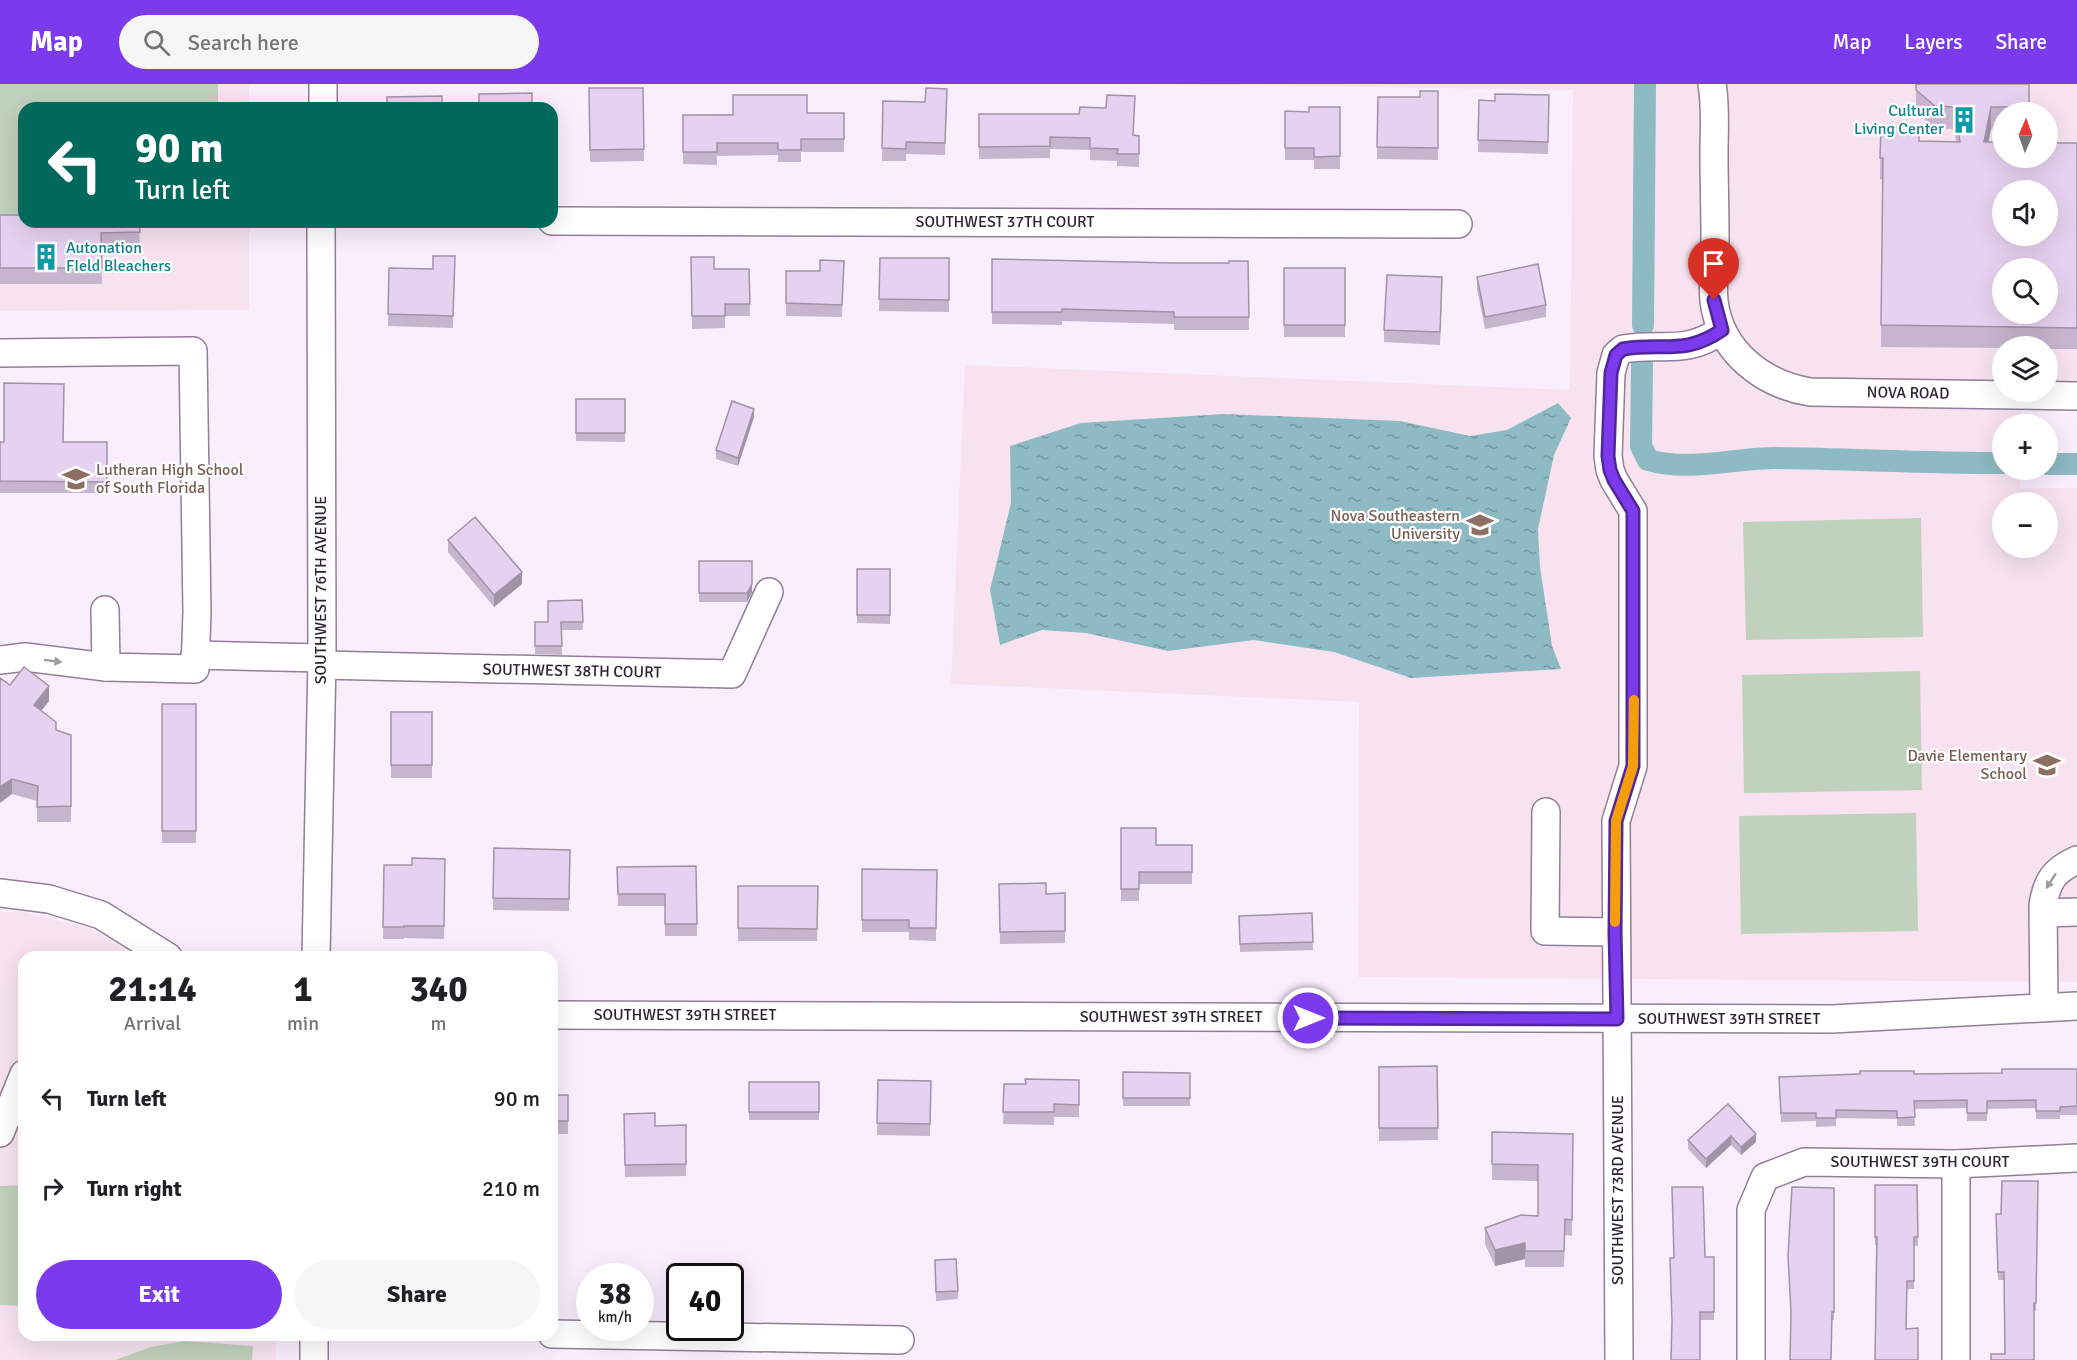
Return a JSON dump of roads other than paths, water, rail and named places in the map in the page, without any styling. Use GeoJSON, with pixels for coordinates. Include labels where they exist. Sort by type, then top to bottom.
{"type":"FeatureCollection","features":[{"type":"Feature","properties":{"kind":"street"},"geometry":{"type":"LineString","coordinates":[[323,84],[323,102]]}},
{"type":"Feature","properties":{"kind":"street"},"geometry":{"type":"LineString","coordinates":[[1712,84],[1714,300],[1722,330]]}},
{"type":"Feature","properties":{"kind":"street","name":"SOUTHWEST 37TH COURT"},"geometry":{"type":"LineString","coordinates":[[558,221],[1458,224]]}},
{"type":"Feature","properties":{"kind":"street","name":"SOUTHWEST 76TH AVENUE"},"geometry":{"type":"LineString","coordinates":[[316,951],[322,661],[321,228]]}},
{"type":"Feature","properties":{"kind":"street","name":"NOVA ROAD"},"geometry":{"type":"LineString","coordinates":[[1722,330],[1747,364],[1761,375],[1790,389],[1810,392],[2077,396]]}},
{"type":"Feature","properties":{"kind":"street","name":"SOUTHWEST 73RD AVENUE"},"geometry":{"type":"LineString","coordinates":[[1619,1360],[1616,821],[1633,766],[1633,511],[1610,470],[1608,456],[1613,361],[1623,349],[1687,346],[1709,339],[1722,330]]}},
{"type":"Feature","properties":{"kind":"street"},"geometry":{"type":"LineString","coordinates":[[0,353],[193,351],[196,612],[195,669],[106,667],[25,657],[0,660]]}},
{"type":"Feature","properties":{"kind":"street","name":"SOUTHWEST 38TH COURT"},"geometry":{"type":"LineString","coordinates":[[322,661],[732,675],[769,592]]}},
{"type":"Feature","properties":{"kind":"street"},"geometry":{"type":"LineString","coordinates":[[105,610],[106,667]]}},
{"type":"Feature","properties":{"kind":"street"},"geometry":{"type":"LineString","coordinates":[[195,655],[322,661]]}},
{"type":"Feature","properties":{"kind":"street"},"geometry":{"type":"LineString","coordinates":[[1546,812],[1545,931],[1615,932]]}},
{"type":"Feature","properties":{"kind":"street"},"geometry":{"type":"LineString","coordinates":[[2044,1007],[2046,890],[2052,877],[2063,866],[2077,860]]}},
{"type":"Feature","properties":{"kind":"street"},"geometry":{"type":"LineString","coordinates":[[0,893],[49,899],[101,915],[158,951]]}},
{"type":"Feature","properties":{"kind":"street"},"geometry":{"type":"LineString","coordinates":[[2044,914],[2077,912]]}},
{"type":"Feature","properties":{"kind":"street","name":"SOUTHWEST 39TH STREET"},"geometry":{"type":"LineString","coordinates":[[558,1015],[1832,1019],[2077,1006]]}},
{"type":"Feature","properties":{"kind":"street"},"geometry":{"type":"LineString","coordinates":[[0,1133],[18,1089]]}},
{"type":"Feature","properties":{"kind":"street","name":"SOUTHWEST 39TH COURT"},"geometry":{"type":"LineString","coordinates":[[1751,1360],[1751,1210],[1765,1176],[1804,1162],[1956,1164],[2077,1158]]}},
{"type":"Feature","properties":{"kind":"street"},"geometry":{"type":"LineString","coordinates":[[1956,1164],[1956,1360]]}},
{"type":"Feature","properties":{"kind":"street"},"geometry":{"type":"LineString","coordinates":[[558,1334],[900,1340]]}},
{"type":"Feature","properties":{"kind":"street"},"geometry":{"type":"LineString","coordinates":[[314,1341],[314,1360]]}},
{"type":"Feature","properties":{"kind":"water"},"geometry":{"type":"Polygon","coordinates":[[[1558,403],[1571,418],[1554,455],[1538,529],[1540,567],[1552,646],[1561,669],[1411,678],[1334,652],[1254,640],[1168,651],[1086,633],[1042,630],[1000,645],[990,590],[1011,503],[1010,446],[1081,423],[1223,414],[1400,421],[1470,436],[1507,430],[1558,403]]]}},
{"type":"Feature","properties":{"kind":"waterway"},"geometry":{"type":"LineString","coordinates":[[1643,325],[1645,84]]}},
{"type":"Feature","properties":{"kind":"waterway"},"geometry":{"type":"LineString","coordinates":[[1642,365],[1641,446],[1648,460],[1680,465],[1776,458],[1992,463]]}},
{"type":"Feature","properties":{"kind":"waterway"},"geometry":{"type":"LineString","coordinates":[[2058,464],[2077,464]]}},
{"type":"Feature","properties":{"kind":"place","name":"Cultural Living Center"},"geometry":{"type":"Point","coordinates":[1964,120]}},
{"type":"Feature","properties":{"kind":"place","name":"Autonation FIeld Bleachers"},"geometry":{"type":"Point","coordinates":[46,257]}},
{"type":"Feature","properties":{"kind":"place","name":"Lutheran High School of South Florida"},"geometry":{"type":"Point","coordinates":[76,479]}},
{"type":"Feature","properties":{"kind":"place","name":"Nova Southeastern University"},"geometry":{"type":"Point","coordinates":[1480,525]}},
{"type":"Feature","properties":{"kind":"place","name":"Davie Elementary School"},"geometry":{"type":"Point","coordinates":[2047,765]}}]}
